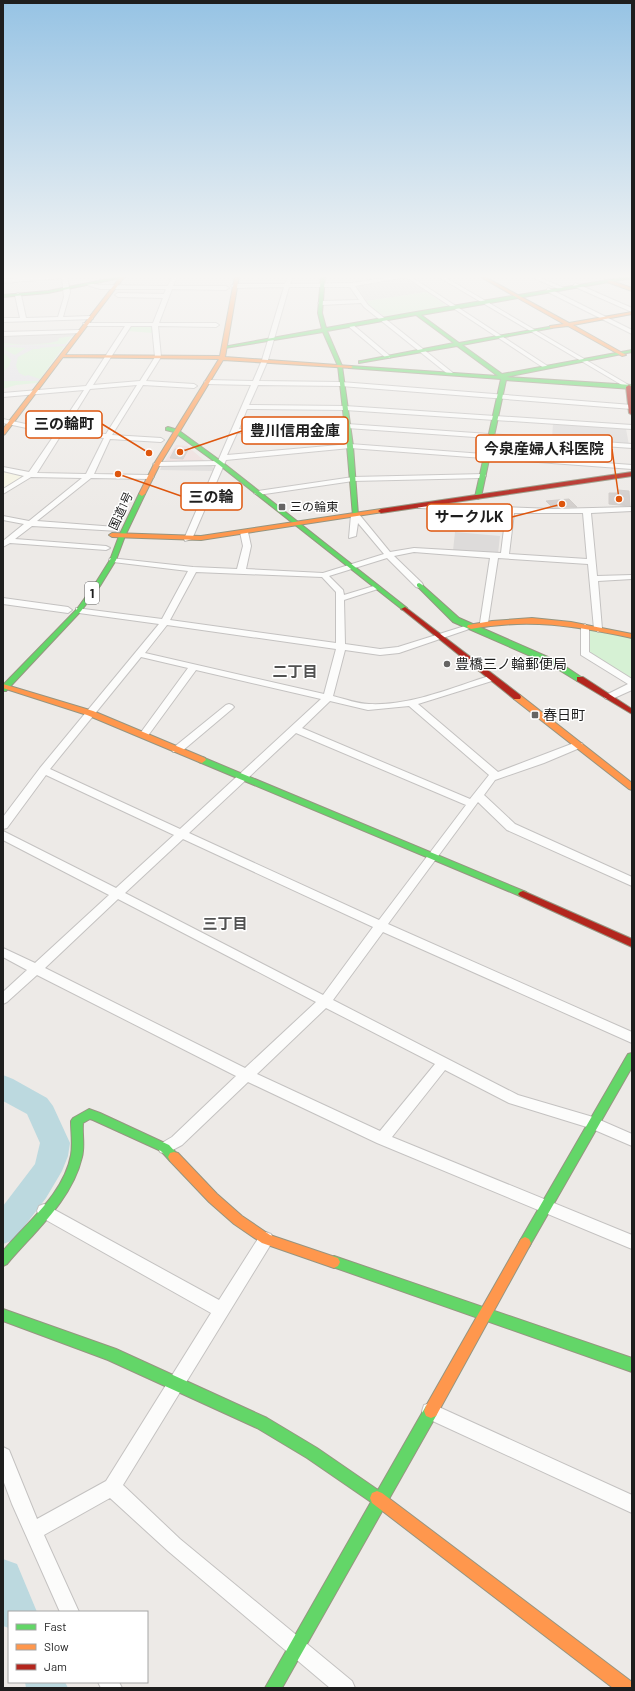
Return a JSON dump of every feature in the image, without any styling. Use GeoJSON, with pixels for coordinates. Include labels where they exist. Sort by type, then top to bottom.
{"type":"FeatureCollection","features":[{"type":"Feature","properties":{"kind":"main road","name":"国道1号"},"geometry":{"type":"LineString","coordinates":[[4,687],[79,610],[98,585],[113,560],[117,533],[140,476],[161,440],[172,430],[207,382],[223,355]]}},
{"type":"Feature","properties":{"kind":"main road"},"geometry":{"type":"LineString","coordinates":[[335,355],[340,366],[341,384],[350,446],[355,515]]}},
{"type":"Feature","properties":{"kind":"main road"},"geometry":{"type":"LineString","coordinates":[[340,366],[398,355]]}},
{"type":"Feature","properties":{"kind":"main road"},"geometry":{"type":"LineString","coordinates":[[473,355],[503,377],[610,355]]}},
{"type":"Feature","properties":{"kind":"main road"},"geometry":{"type":"LineString","coordinates":[[623,355],[632,360]]}},
{"type":"Feature","properties":{"kind":"main road"},"geometry":{"type":"LineString","coordinates":[[3,434],[7,422],[35,393],[61,356],[209,357],[265,360],[630,387],[632,409]]}},
{"type":"Feature","properties":{"kind":"main road"},"geometry":{"type":"LineString","coordinates":[[203,368],[209,357]]}},
{"type":"Feature","properties":{"kind":"main road"},"geometry":{"type":"LineString","coordinates":[[478,497],[503,377]]}},
{"type":"Feature","properties":{"kind":"main road","name":"国道1号"},"geometry":{"type":"LineString","coordinates":[[105,552],[157,464],[172,430],[196,383]]}},
{"type":"Feature","properties":{"kind":"main road"},"geometry":{"type":"LineString","coordinates":[[172,430],[221,460],[258,493],[377,588],[632,787]]}},
{"type":"Feature","properties":{"kind":"main road"},"geometry":{"type":"LineString","coordinates":[[117,533],[188,538],[244,532],[632,474]]}},
{"type":"Feature","properties":{"kind":"main road","name":"1"},"geometry":{"type":"LineString","coordinates":[[3,676],[68,610],[97,568]]}},
{"type":"Feature","properties":{"kind":"main road"},"geometry":{"type":"LineString","coordinates":[[419,585],[456,620],[554,663],[632,712]]}},
{"type":"Feature","properties":{"kind":"main road"},"geometry":{"type":"LineString","coordinates":[[471,627],[502,620],[532,619],[585,626],[632,636]]}},
{"type":"Feature","properties":{"kind":"main road"},"geometry":{"type":"LineString","coordinates":[[4,687],[90,713],[144,735],[432,857],[533,898],[632,943]]}},
{"type":"Feature","properties":{"kind":"main road"},"geometry":{"type":"LineString","coordinates":[[273,1688],[486,1314],[544,1207],[632,1057]]}},
{"type":"Feature","properties":{"kind":"main road"},"geometry":{"type":"LineString","coordinates":[[3,1260],[44,1211],[69,1176],[76,1158],[77,1120],[89,1114],[165,1148],[185,1166],[213,1198],[238,1220],[266,1239],[632,1365]]}},
{"type":"Feature","properties":{"kind":"main road"},"geometry":{"type":"LineString","coordinates":[[3,1315],[111,1354],[176,1382],[262,1423],[312,1453],[380,1500],[626,1688]]}},
{"type":"Feature","properties":{"kind":"street"},"geometry":{"type":"LineString","coordinates":[[188,538],[221,460],[246,407],[266,355]]}},
{"type":"Feature","properties":{"kind":"street"},"geometry":{"type":"LineString","coordinates":[[428,355],[451,374]]}},
{"type":"Feature","properties":{"kind":"street"},"geometry":{"type":"LineString","coordinates":[[528,355],[546,367]]}},
{"type":"Feature","properties":{"kind":"street"},"geometry":{"type":"LineString","coordinates":[[576,355],[630,387]]}},
{"type":"Feature","properties":{"kind":"street"},"geometry":{"type":"LineString","coordinates":[[3,492],[31,475],[108,357]]}},
{"type":"Feature","properties":{"kind":"street"},"geometry":{"type":"LineString","coordinates":[[6,543],[89,476],[108,436],[140,383],[158,357]]}},
{"type":"Feature","properties":{"kind":"street"},"geometry":{"type":"LineString","coordinates":[[207,382],[255,384],[341,384],[632,409]]}},
{"type":"Feature","properties":{"kind":"street"},"geometry":{"type":"LineString","coordinates":[[3,395],[140,383],[196,383]]}},
{"type":"Feature","properties":{"kind":"street"},"geometry":{"type":"LineString","coordinates":[[246,407],[394,408],[495,418],[632,427]]}},
{"type":"Feature","properties":{"kind":"street"},"geometry":{"type":"LineString","coordinates":[[7,422],[59,433],[161,440]]}},
{"type":"Feature","properties":{"kind":"street"},"geometry":{"type":"LineString","coordinates":[[234,431],[347,426],[632,446]]}},
{"type":"Feature","properties":{"kind":"street"},"geometry":{"type":"LineString","coordinates":[[157,464],[221,460],[350,446],[632,467]]}},
{"type":"Feature","properties":{"kind":"street"},"geometry":{"type":"LineString","coordinates":[[3,469],[31,475],[150,476]]}},
{"type":"Feature","properties":{"kind":"street"},"geometry":{"type":"LineString","coordinates":[[258,493],[353,479],[482,476]]}},
{"type":"Feature","properties":{"kind":"street"},"geometry":{"type":"LineString","coordinates":[[475,510],[478,497]]}},
{"type":"Feature","properties":{"kind":"street"},"geometry":{"type":"LineString","coordinates":[[421,506],[510,512],[587,512],[632,509]]}},
{"type":"Feature","properties":{"kind":"street"},"geometry":{"type":"LineString","coordinates":[[505,556],[510,512]]}},
{"type":"Feature","properties":{"kind":"street"},"geometry":{"type":"LineString","coordinates":[[587,512],[598,629]]}},
{"type":"Feature","properties":{"kind":"street"},"geometry":{"type":"LineString","coordinates":[[352,536],[355,515]]}},
{"type":"Feature","properties":{"kind":"street"},"geometry":{"type":"LineString","coordinates":[[355,515],[389,555],[419,585]]}},
{"type":"Feature","properties":{"kind":"street"},"geometry":{"type":"LineString","coordinates":[[3,518],[29,523],[117,533]]}},
{"type":"Feature","properties":{"kind":"street"},"geometry":{"type":"LineString","coordinates":[[241,571],[247,546],[244,532]]}},
{"type":"Feature","properties":{"kind":"street"},"geometry":{"type":"LineString","coordinates":[[6,543],[105,552]]}},
{"type":"Feature","properties":{"kind":"street"},"geometry":{"type":"LineString","coordinates":[[113,560],[193,569],[324,575],[389,555],[406,551],[422,550],[592,562]]}},
{"type":"Feature","properties":{"kind":"street"},"geometry":{"type":"LineString","coordinates":[[484,623],[494,555]]}},
{"type":"Feature","properties":{"kind":"street"},"geometry":{"type":"LineString","coordinates":[[3,825],[44,770],[165,622],[193,569]]}},
{"type":"Feature","properties":{"kind":"street"},"geometry":{"type":"LineString","coordinates":[[3,999],[183,834],[242,777],[328,698],[341,647],[340,592],[324,575]]}},
{"type":"Feature","properties":{"kind":"street"},"geometry":{"type":"LineString","coordinates":[[594,579],[632,577]]}},
{"type":"Feature","properties":{"kind":"street"},"geometry":{"type":"LineString","coordinates":[[340,599],[377,588]]}},
{"type":"Feature","properties":{"kind":"street"},"geometry":{"type":"LineString","coordinates":[[3,601],[68,610]]}},
{"type":"Feature","properties":{"kind":"street"},"geometry":{"type":"LineString","coordinates":[[79,610],[380,652],[392,651],[471,627]]}},
{"type":"Feature","properties":{"kind":"street"},"geometry":{"type":"LineString","coordinates":[[585,626],[584,653],[632,683]]}},
{"type":"Feature","properties":{"kind":"street"},"geometry":{"type":"LineString","coordinates":[[138,654],[368,706],[391,706],[412,703],[492,678]]}},
{"type":"Feature","properties":{"kind":"street"},"geometry":{"type":"LineString","coordinates":[[144,735],[194,667]]}},
{"type":"Feature","properties":{"kind":"street"},"geometry":{"type":"LineString","coordinates":[[609,697],[632,686]]}},
{"type":"Feature","properties":{"kind":"street"},"geometry":{"type":"LineString","coordinates":[[412,703],[496,776]]}},
{"type":"Feature","properties":{"kind":"street"},"geometry":{"type":"LineString","coordinates":[[177,750],[229,707]]}},
{"type":"Feature","properties":{"kind":"street"},"geometry":{"type":"LineString","coordinates":[[296,729],[474,799],[511,827],[632,882]]}},
{"type":"Feature","properties":{"kind":"street"},"geometry":{"type":"LineString","coordinates":[[165,1148],[177,1141],[325,1001],[491,778],[540,761],[578,744]]}},
{"type":"Feature","properties":{"kind":"street"},"geometry":{"type":"LineString","coordinates":[[44,770],[381,926],[632,1038]]}},
{"type":"Feature","properties":{"kind":"street"},"geometry":{"type":"LineString","coordinates":[[3,835],[514,1099],[593,1123],[632,1140]]}},
{"type":"Feature","properties":{"kind":"street"},"geometry":{"type":"LineString","coordinates":[[3,952],[246,1075],[382,1139],[632,1242]]}},
{"type":"Feature","properties":{"kind":"street"},"geometry":{"type":"LineString","coordinates":[[382,1139],[444,1062]]}},
{"type":"Feature","properties":{"kind":"street"},"geometry":{"type":"LineString","coordinates":[[44,1211],[221,1310]]}},
{"type":"Feature","properties":{"kind":"street"},"geometry":{"type":"LineString","coordinates":[[34,1531],[112,1487],[266,1239]]}},
{"type":"Feature","properties":{"kind":"street"},"geometry":{"type":"LineString","coordinates":[[430,1411],[632,1504]]}},
{"type":"Feature","properties":{"kind":"street"},"geometry":{"type":"LineString","coordinates":[[3,1456],[18,1498],[70,1611]]}},
{"type":"Feature","properties":{"kind":"street"},"geometry":{"type":"LineString","coordinates":[[112,1487],[174,1545],[345,1688]]}},
{"type":"Feature","properties":{"kind":"shaded area"},"geometry":{"type":"Polygon","coordinates":[[[6,355],[22,355],[18,357],[16,366],[19,373],[25,376],[28,375],[40,379],[39,381],[3,381],[3,372],[9,366],[11,360],[6,355]]]}},
{"type":"Feature","properties":{"kind":"shaded area"},"geometry":{"type":"Polygon","coordinates":[[[553,424],[626,429],[629,445],[552,439],[553,424]]]}},
{"type":"Feature","properties":{"kind":"shaded area"},"geometry":{"type":"Polygon","coordinates":[[[176,445],[187,446],[206,462],[164,462],[176,445]]]}},
{"type":"Feature","properties":{"kind":"shaded area"},"geometry":{"type":"Polygon","coordinates":[[[162,465],[210,465],[214,468],[214,471],[160,470],[162,465]]]}},
{"type":"Feature","properties":{"kind":"shaded area"},"geometry":{"type":"Polygon","coordinates":[[[3,471],[21,476],[21,478],[3,489],[3,471]]]}},
{"type":"Feature","properties":{"kind":"shaded area"},"geometry":{"type":"Polygon","coordinates":[[[455,532],[500,536],[498,554],[453,551],[455,532]]]}},
{"type":"Feature","properties":{"kind":"green space"},"geometry":{"type":"Polygon","coordinates":[[[3,355],[58,355],[37,383],[16,385],[3,389],[3,355]]]}},
{"type":"Feature","properties":{"kind":"green space"},"geometry":{"type":"Polygon","coordinates":[[[588,630],[632,638],[632,680],[587,651],[588,630]]]}},
{"type":"Feature","properties":{"kind":"building"},"geometry":{"type":"Polygon","coordinates":[[[175,449],[188,450],[183,459],[170,458],[175,449]]]}},
{"type":"Feature","properties":{"kind":"building"},"geometry":{"type":"Polygon","coordinates":[[[618,490],[629,491],[630,506],[609,504],[609,493],[618,493],[618,490]]]}},
{"type":"Feature","properties":{"kind":"building"},"geometry":{"type":"Polygon","coordinates":[[[569,499],[577,507],[552,507],[546,501],[569,499]]]}},
{"type":"Feature","properties":{"kind":"waterway"},"geometry":{"type":"LineString","coordinates":[[3,1087],[37,1106],[43,1114],[55,1143],[53,1156],[47,1171],[3,1230]]}},
{"type":"Feature","properties":{"kind":"waterway"},"geometry":{"type":"LineString","coordinates":[[3,1578],[17,1611]]}},
{"type":"Feature","properties":{"kind":"waterway"},"geometry":{"type":"LineString","coordinates":[[45,1683],[47,1688]]}},
{"type":"Feature","properties":{"kind":"traffic: fast"},"geometry":{"type":"LineString","coordinates":[[335,355],[340,366],[350,446],[355,515]]}},
{"type":"Feature","properties":{"kind":"traffic: fast"},"geometry":{"type":"LineString","coordinates":[[361,362],[400,355]]}},
{"type":"Feature","properties":{"kind":"traffic: fast"},"geometry":{"type":"LineString","coordinates":[[473,355],[501,376]]}},
{"type":"Feature","properties":{"kind":"traffic: fast"},"geometry":{"type":"LineString","coordinates":[[478,497],[504,378],[501,376],[611,355]]}},
{"type":"Feature","properties":{"kind":"traffic: fast"},"geometry":{"type":"LineString","coordinates":[[351,367],[632,387]]}},
{"type":"Feature","properties":{"kind":"traffic: fast"},"geometry":{"type":"LineString","coordinates":[[168,429],[176,431],[220,463],[405,609]]}},
{"type":"Feature","properties":{"kind":"traffic: fast"},"geometry":{"type":"LineString","coordinates":[[3,689],[79,610],[98,585],[113,560],[122,536],[142,494]]}},
{"type":"Feature","properties":{"kind":"traffic: fast"},"geometry":{"type":"LineString","coordinates":[[419,585],[456,620],[554,663],[580,679]]}},
{"type":"Feature","properties":{"kind":"traffic: fast"},"geometry":{"type":"LineString","coordinates":[[202,760],[523,894]]}},
{"type":"Feature","properties":{"kind":"traffic: fast"},"geometry":{"type":"LineString","coordinates":[[525,1243],[632,1057]]}},
{"type":"Feature","properties":{"kind":"traffic: fast"},"geometry":{"type":"LineString","coordinates":[[3,1260],[45,1212],[64,1187],[76,1158],[77,1121],[89,1114],[96,1116],[165,1148],[174,1157]]}},
{"type":"Feature","properties":{"kind":"traffic: fast"},"geometry":{"type":"LineString","coordinates":[[334,1262],[632,1365]]}},
{"type":"Feature","properties":{"kind":"traffic: fast"},"geometry":{"type":"LineString","coordinates":[[3,1315],[111,1354],[262,1423],[312,1453],[377,1498]]}},
{"type":"Feature","properties":{"kind":"traffic: fast"},"geometry":{"type":"LineString","coordinates":[[273,1688],[431,1411]]}},
{"type":"Feature","properties":{"kind":"traffic: slow"},"geometry":{"type":"LineString","coordinates":[[3,433],[63,355]]}},
{"type":"Feature","properties":{"kind":"traffic: slow"},"geometry":{"type":"LineString","coordinates":[[142,494],[157,464],[223,355]]}},
{"type":"Feature","properties":{"kind":"traffic: slow"},"geometry":{"type":"LineString","coordinates":[[61,356],[222,358],[351,367]]}},
{"type":"Feature","properties":{"kind":"traffic: slow"},"geometry":{"type":"LineString","coordinates":[[112,535],[201,538],[381,511]]}},
{"type":"Feature","properties":{"kind":"traffic: slow"},"geometry":{"type":"LineString","coordinates":[[471,627],[512,621],[552,622],[571,624],[632,636]]}},
{"type":"Feature","properties":{"kind":"traffic: slow"},"geometry":{"type":"LineString","coordinates":[[3,686],[90,713],[202,760]]}},
{"type":"Feature","properties":{"kind":"traffic: slow"},"geometry":{"type":"LineString","coordinates":[[517,697],[632,787]]}},
{"type":"Feature","properties":{"kind":"traffic: slow"},"geometry":{"type":"LineString","coordinates":[[174,1157],[213,1198],[238,1220],[266,1239],[334,1262]]}},
{"type":"Feature","properties":{"kind":"traffic: slow"},"geometry":{"type":"LineString","coordinates":[[431,1411],[525,1243]]}},
{"type":"Feature","properties":{"kind":"traffic: slow"},"geometry":{"type":"LineString","coordinates":[[377,1498],[626,1688]]}},
{"type":"Feature","properties":{"kind":"traffic: jam"},"geometry":{"type":"LineString","coordinates":[[629,387],[632,413]]}},
{"type":"Feature","properties":{"kind":"traffic: jam"},"geometry":{"type":"LineString","coordinates":[[381,511],[632,474]]}},
{"type":"Feature","properties":{"kind":"traffic: jam"},"geometry":{"type":"LineString","coordinates":[[405,609],[517,697]]}},
{"type":"Feature","properties":{"kind":"traffic: jam"},"geometry":{"type":"LineString","coordinates":[[580,679],[632,712]]}},
{"type":"Feature","properties":{"kind":"traffic: jam"},"geometry":{"type":"LineString","coordinates":[[523,894],[632,943]]}},
{"type":"Feature","properties":{"kind":"place","name":"豊川信用金庫"},"geometry":{"type":"Point","coordinates":[180,452]}},
{"type":"Feature","properties":{"kind":"place","name":"三の輪町"},"geometry":{"type":"Point","coordinates":[149,453]}},
{"type":"Feature","properties":{"kind":"place","name":"三の輪"},"geometry":{"type":"Point","coordinates":[118,474]}},
{"type":"Feature","properties":{"kind":"place","name":"今泉産婦人科医院"},"geometry":{"type":"Point","coordinates":[619,499]}},
{"type":"Feature","properties":{"kind":"place","name":"サークルK"},"geometry":{"type":"Point","coordinates":[562,504]}},
{"type":"Feature","properties":{"kind":"place","name":"三の輪東"},"geometry":{"type":"Point","coordinates":[282,507]}},
{"type":"Feature","properties":{"kind":"place","name":"豊橋三ノ輪郵便局"},"geometry":{"type":"Point","coordinates":[447,664]}},
{"type":"Feature","properties":{"kind":"place","name":"春日町"},"geometry":{"type":"Point","coordinates":[535,715]}},
{"type":"Feature","properties":{"kind":"district","name":"二丁目"},"geometry":{"type":"Point","coordinates":[295,672]}},
{"type":"Feature","properties":{"kind":"district","name":"三丁目"},"geometry":{"type":"Point","coordinates":[225,924]}}]}
